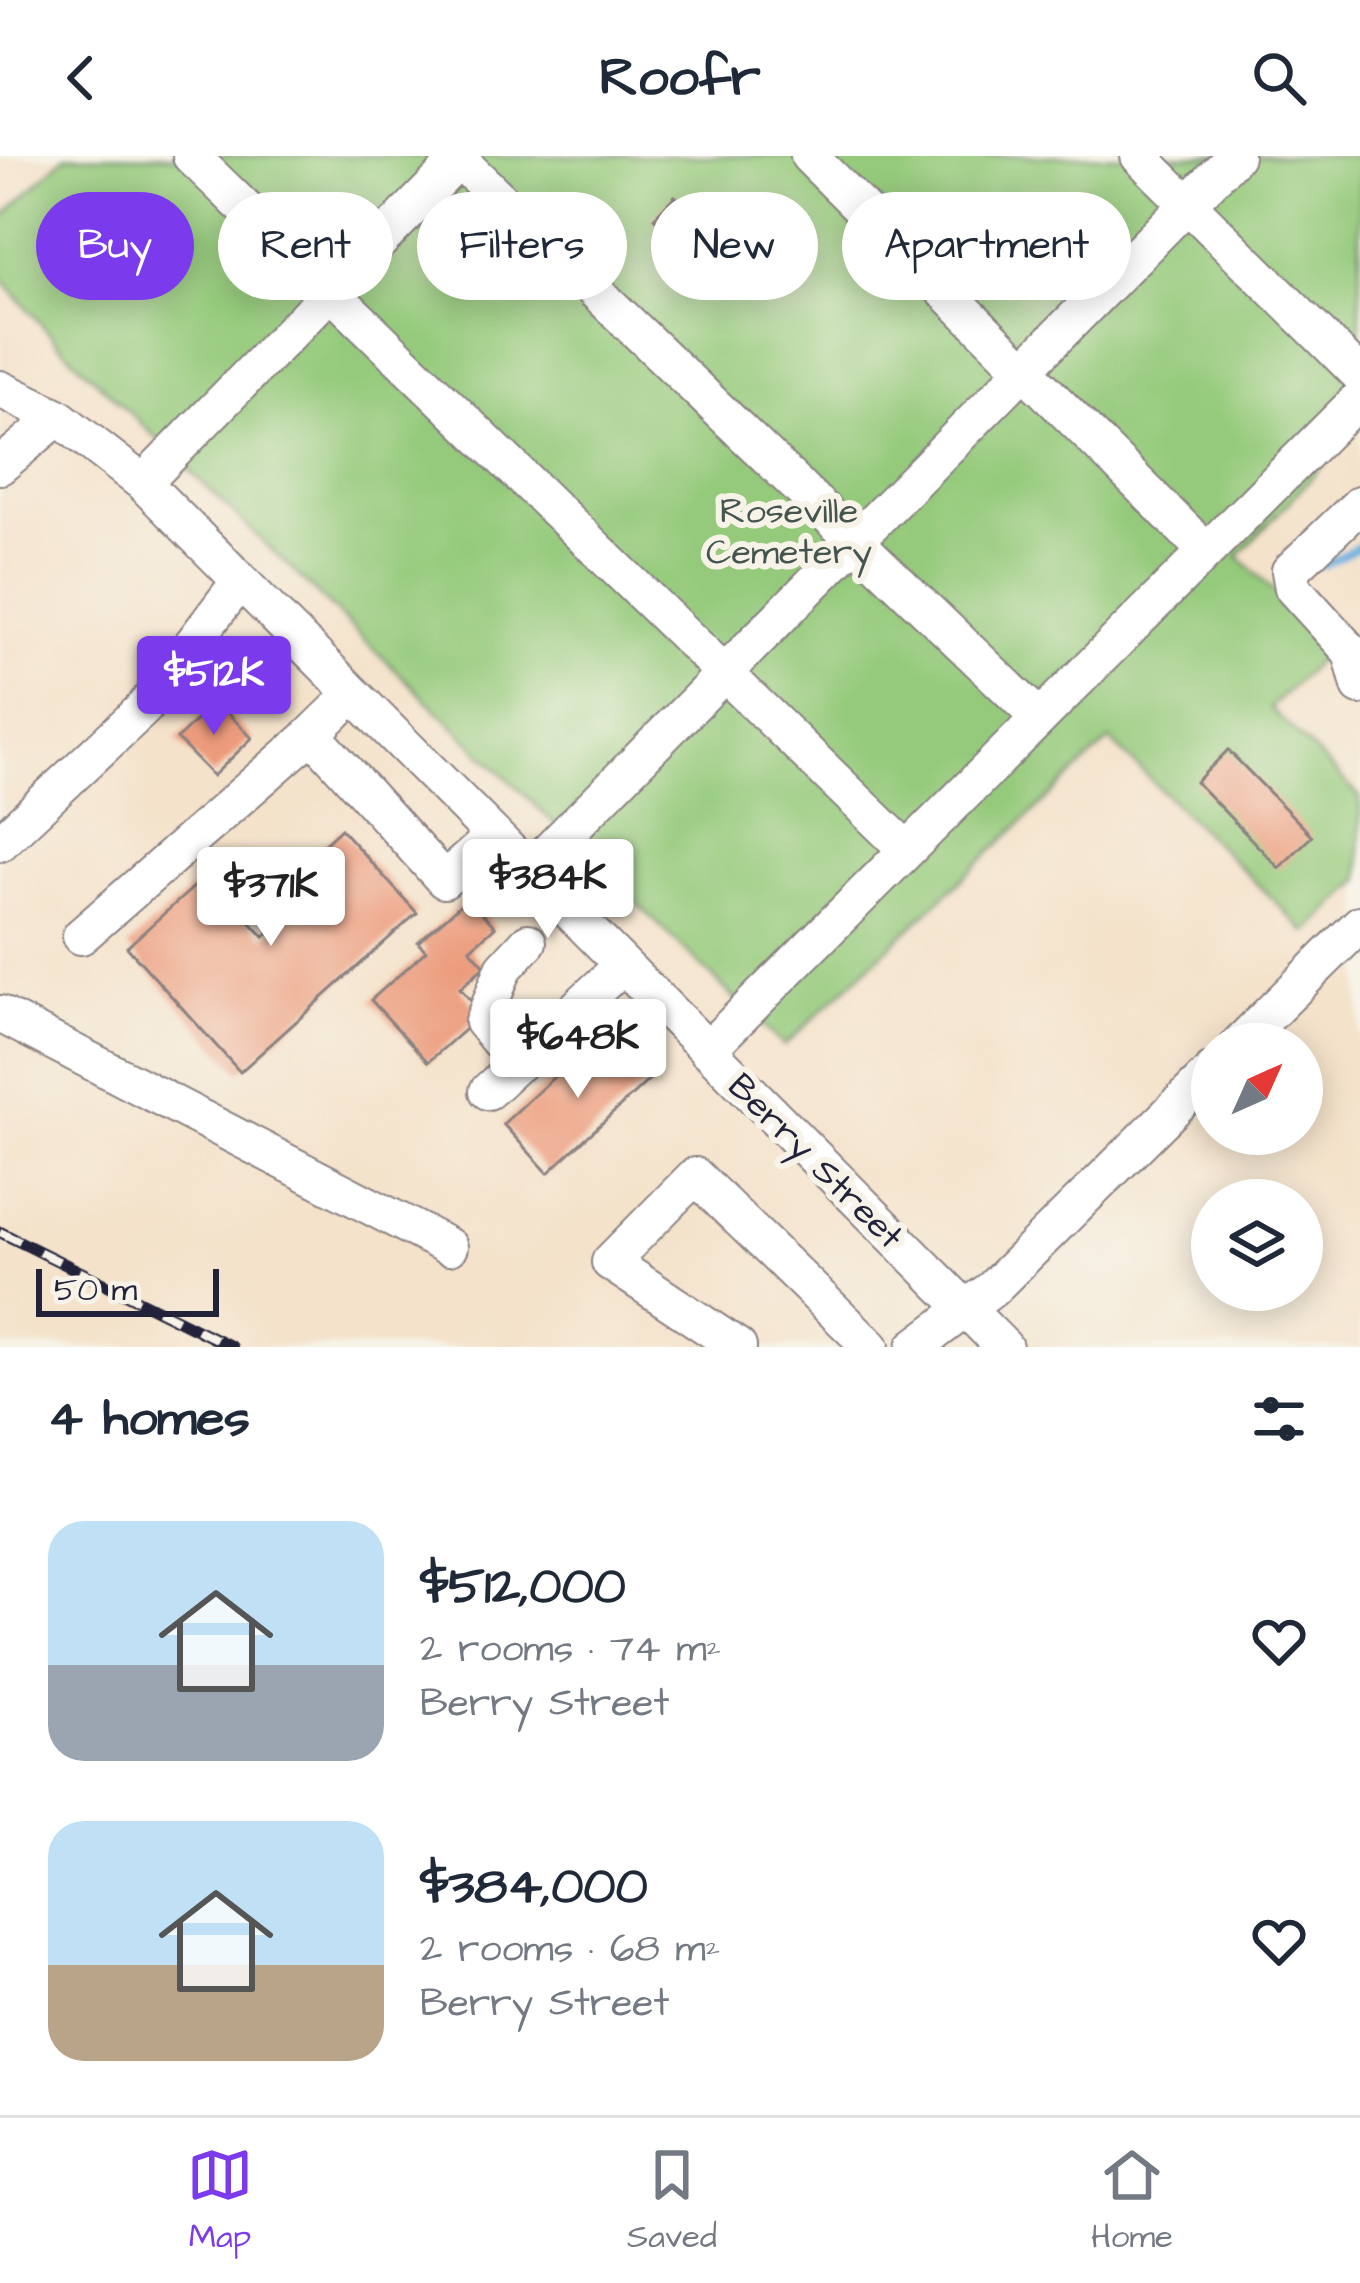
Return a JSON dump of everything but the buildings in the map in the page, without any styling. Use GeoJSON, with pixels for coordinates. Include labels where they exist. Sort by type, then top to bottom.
{"type":"FeatureCollection","features":[{"type":"Feature","properties":{"kind":"street"},"geometry":{"type":"LineString","coordinates":[[191,156],[228,192]]}},
{"type":"Feature","properties":{"kind":"street"},"geometry":{"type":"LineString","coordinates":[[809,156],[1206,551]]}},
{"type":"Feature","properties":{"kind":"street"},"geometry":{"type":"LineString","coordinates":[[1138,156],[1360,375]]}},
{"type":"Feature","properties":{"kind":"street"},"geometry":{"type":"LineString","coordinates":[[529,871],[1235,156]]}},
{"type":"Feature","properties":{"kind":"street"},"geometry":{"type":"LineString","coordinates":[[393,228],[460,157],[1039,718]]}},
{"type":"Feature","properties":{"kind":"street"},"geometry":{"type":"LineString","coordinates":[[143,483],[324,300]]}},
{"type":"Feature","properties":{"kind":"street"},"geometry":{"type":"LineString","coordinates":[[340,300],[908,850]]}},
{"type":"Feature","properties":{"kind":"street","name":"Berry Street"},"geometry":{"type":"LineString","coordinates":[[0,389],[58,418],[143,483],[1004,1347]]}},
{"type":"Feature","properties":{"kind":"street"},"geometry":{"type":"LineString","coordinates":[[707,1050],[1360,398]]}},
{"type":"Feature","properties":{"kind":"street"},"geometry":{"type":"LineString","coordinates":[[0,466],[58,418]]}},
{"type":"Feature","properties":{"kind":"street"},"geometry":{"type":"LineString","coordinates":[[1360,504],[1290,571],[1293,588],[1351,652],[1360,686]]}},
{"type":"Feature","properties":{"kind":"street"},"geometry":{"type":"LineString","coordinates":[[0,843],[144,708],[240,581]]}},
{"type":"Feature","properties":{"kind":"street"},"geometry":{"type":"LineString","coordinates":[[81,936],[352,694]]}},
{"type":"Feature","properties":{"kind":"street"},"geometry":{"type":"LineString","coordinates":[[312,734],[444,880],[494,836]]}},
{"type":"Feature","properties":{"kind":"street"},"geometry":{"type":"LineString","coordinates":[[1260,1023],[1360,924]]}},
{"type":"Feature","properties":{"kind":"street"},"geometry":{"type":"LineString","coordinates":[[518,1064],[482,1022],[504,968],[528,942]]}},
{"type":"Feature","properties":{"kind":"street"},"geometry":{"type":"LineString","coordinates":[[488,1091],[623,965]]}},
{"type":"Feature","properties":{"kind":"street"},"geometry":{"type":"LineString","coordinates":[[0,1014],[449,1247]]}},
{"type":"Feature","properties":{"kind":"street"},"geometry":{"type":"LineString","coordinates":[[915,1347],[934,1328],[967,1311],[1191,1092]]}},
{"type":"Feature","properties":{"kind":"street"},"geometry":{"type":"LineString","coordinates":[[738,1347],[610,1262],[695,1176],[872,1347]]}},
{"type":"Feature","properties":{"kind":"green space","name":"Roseville Cemetery"},"geometry":{"type":"Polygon","coordinates":[[[65,156],[1360,156],[1360,426],[1238,556],[1331,647],[1270,708],[1360,797],[1360,881],[1307,933],[1110,740],[784,1046],[56,341],[0,277],[0,220],[65,156]]]}},
{"type":"Feature","properties":{"kind":"waterway"},"geometry":{"type":"LineString","coordinates":[[1323,565],[1360,546]]}},
{"type":"Feature","properties":{"kind":"railway"},"geometry":{"type":"LineString","coordinates":[[0,1232],[232,1347]]}}]}
